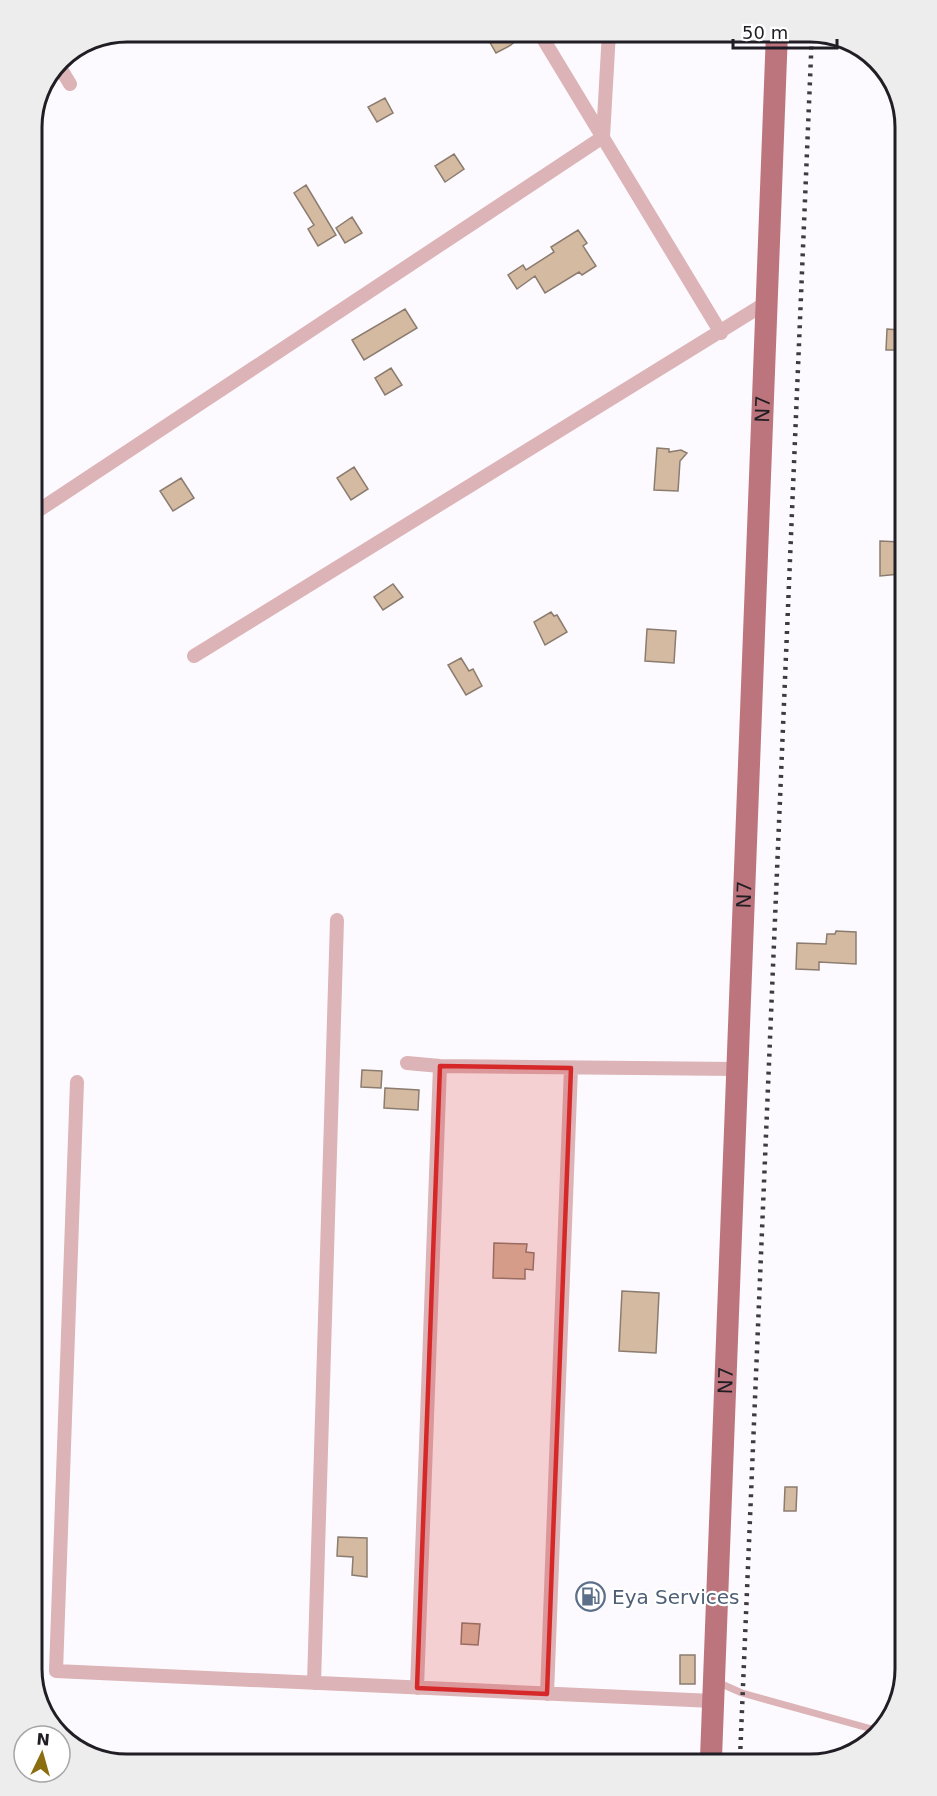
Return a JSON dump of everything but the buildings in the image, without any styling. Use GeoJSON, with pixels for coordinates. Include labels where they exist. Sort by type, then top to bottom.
{"type":"FeatureCollection","features":[{"type":"Feature","properties":{"kind":"main road","name":"N7"},"geometry":{"type":"LineString","coordinates":[[711,1754],[777,42]]}},
{"type":"Feature","properties":{"kind":"street"},"geometry":{"type":"LineString","coordinates":[[545,42],[721,333]]}},
{"type":"Feature","properties":{"kind":"street"},"geometry":{"type":"LineString","coordinates":[[603,137],[608,42]]}},
{"type":"Feature","properties":{"kind":"street"},"geometry":{"type":"LineString","coordinates":[[63,72],[70,84]]}},
{"type":"Feature","properties":{"kind":"street"},"geometry":{"type":"LineString","coordinates":[[42,508],[603,137]]}},
{"type":"Feature","properties":{"kind":"street"},"geometry":{"type":"LineString","coordinates":[[194,656],[721,333],[766,303]]}},
{"type":"Feature","properties":{"kind":"street"},"geometry":{"type":"LineString","coordinates":[[314,1683],[337,920]]}},
{"type":"Feature","properties":{"kind":"street"},"geometry":{"type":"LineString","coordinates":[[407,1063],[440,1066],[738,1070]]}},
{"type":"Feature","properties":{"kind":"street"},"geometry":{"type":"LineString","coordinates":[[417,1688],[440,1066]]}},
{"type":"Feature","properties":{"kind":"street"},"geometry":{"type":"LineString","coordinates":[[547,1694],[571,1068]]}},
{"type":"Feature","properties":{"kind":"street"},"geometry":{"type":"LineString","coordinates":[[77,1082],[56,1671],[547,1694],[714,1691]]}},
{"type":"Feature","properties":{"kind":"lane"},"geometry":{"type":"LineString","coordinates":[[714,1691],[742,1693],[870,1729]]}},
{"type":"Feature","properties":{"kind":"highlighted area"},"geometry":{"type":"Polygon","coordinates":[[[440,1066],[571,1068],[547,1694],[417,1688],[440,1066]]]}},
{"type":"Feature","properties":{"kind":"railway"},"geometry":{"type":"LineString","coordinates":[[740,1754],[812,42]]}},
{"type":"Feature","properties":{"kind":"place","name":"Eya Services"},"geometry":{"type":"Point","coordinates":[591,1597]}}]}
